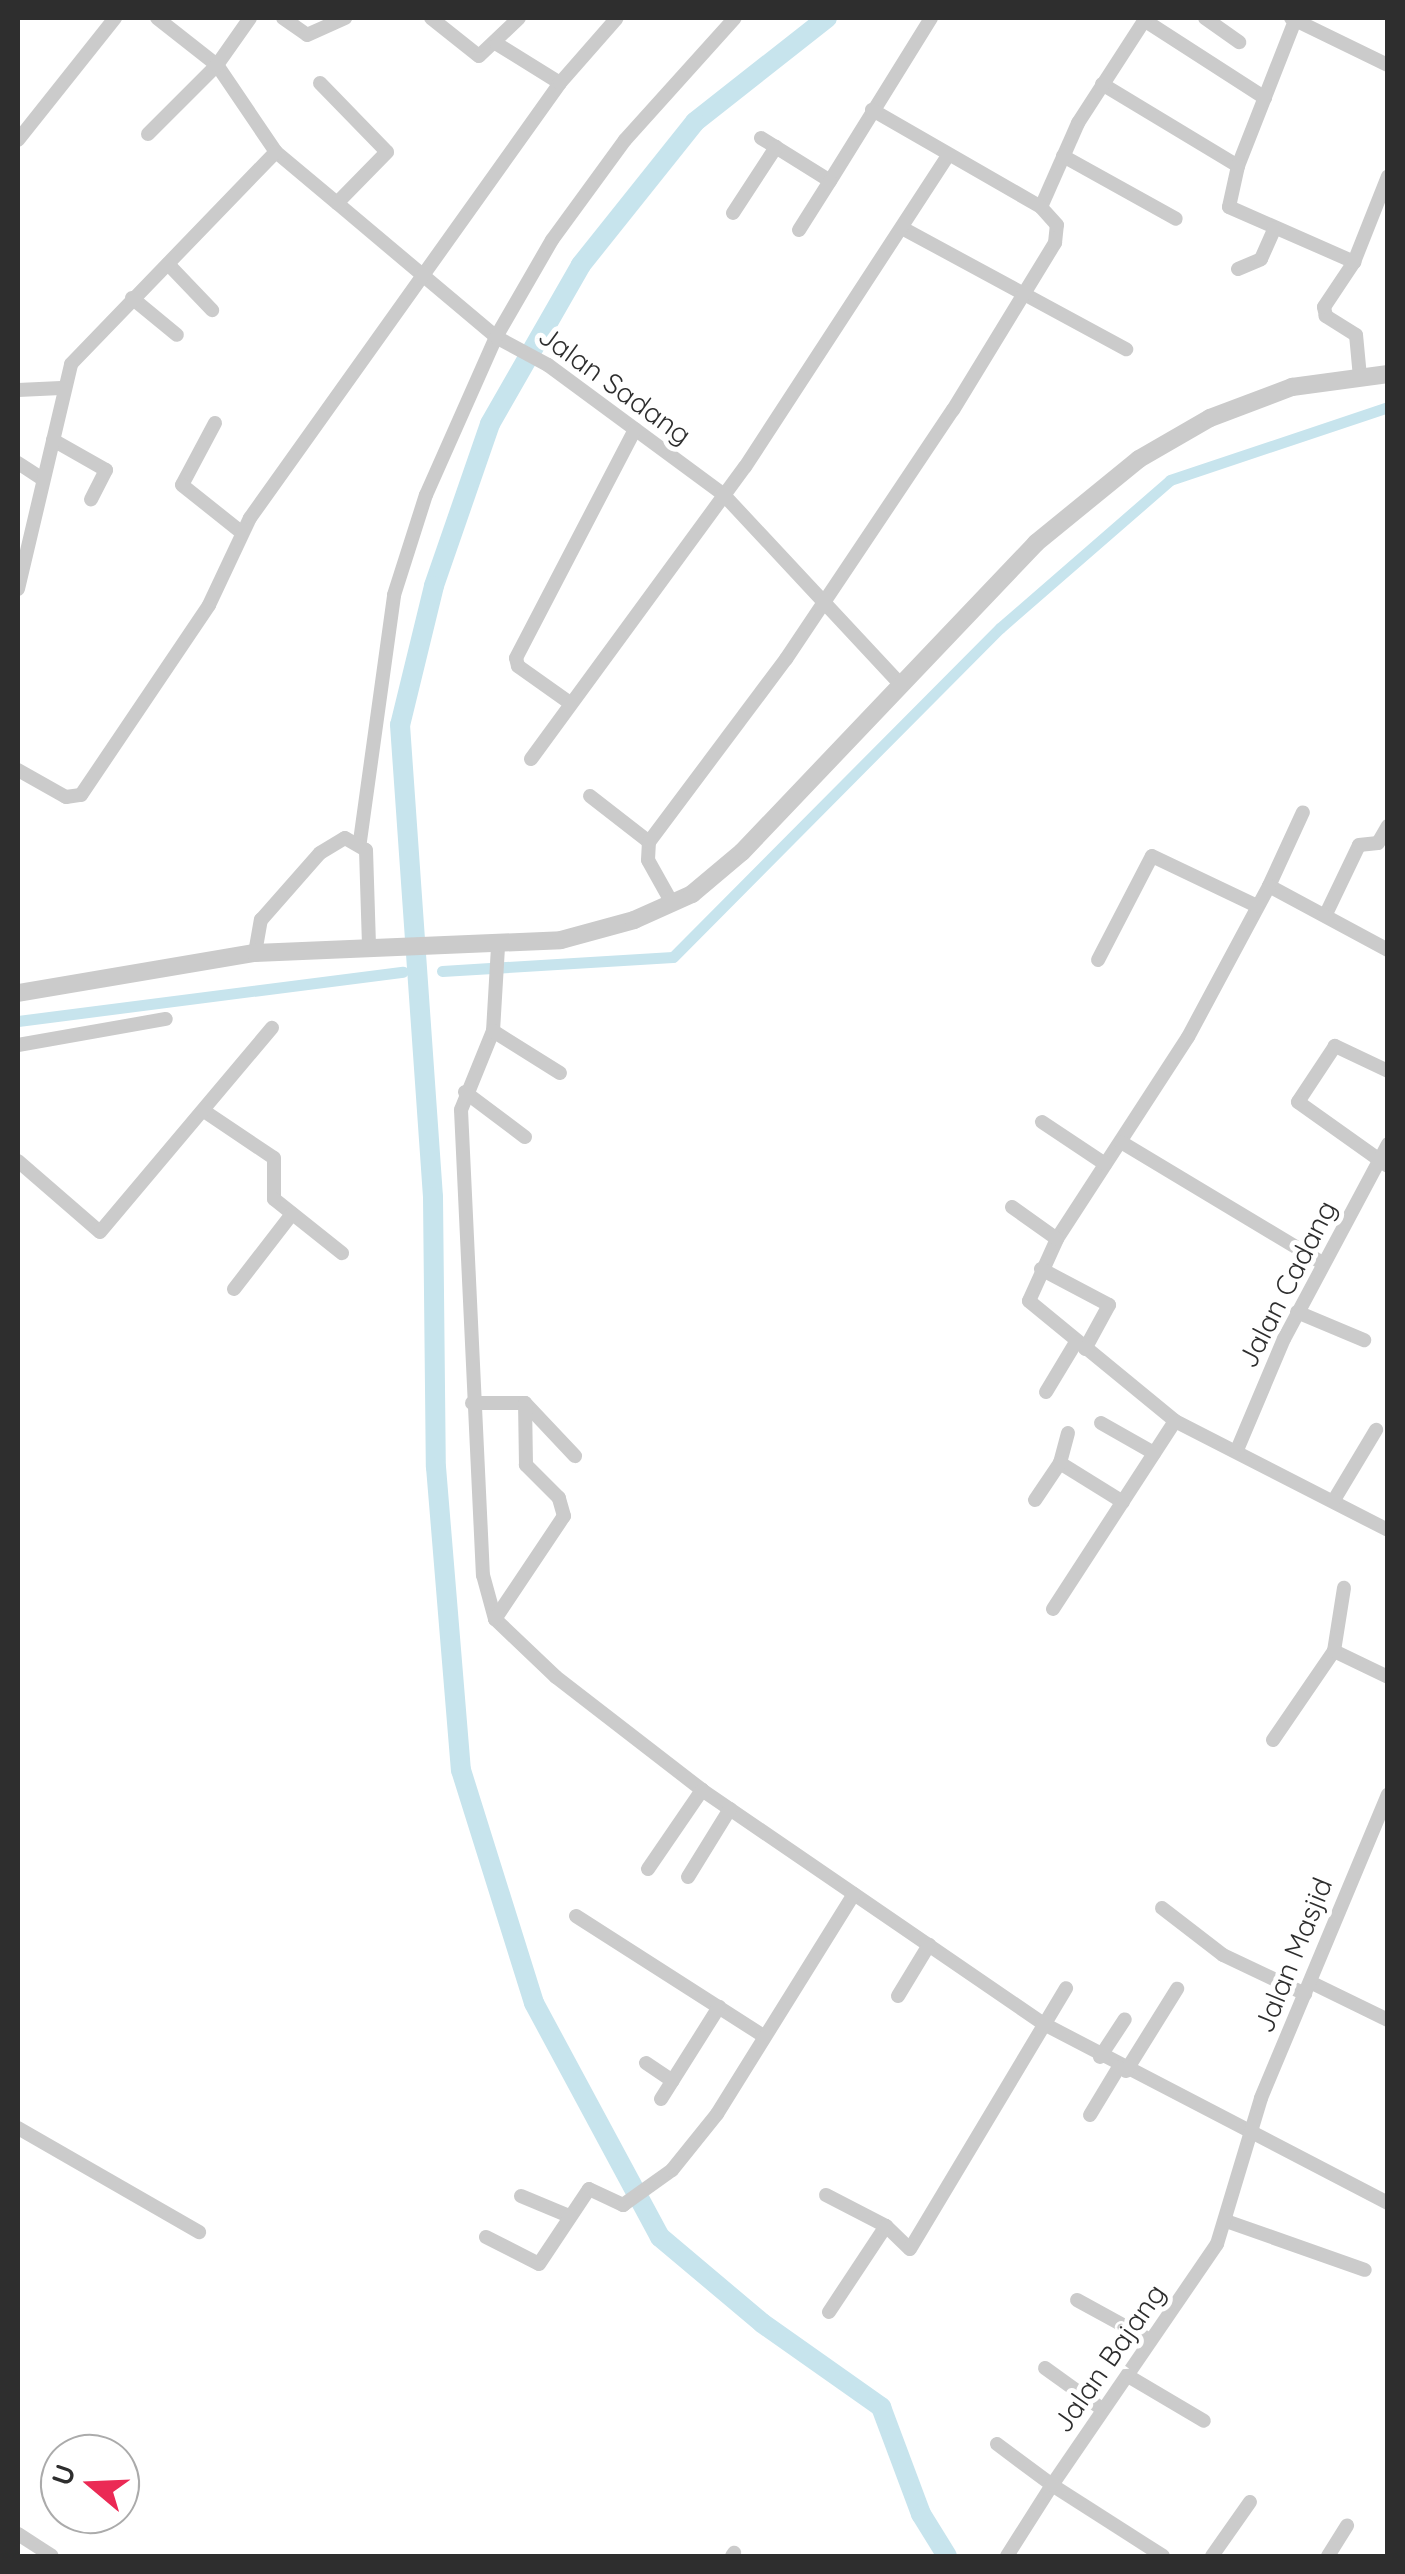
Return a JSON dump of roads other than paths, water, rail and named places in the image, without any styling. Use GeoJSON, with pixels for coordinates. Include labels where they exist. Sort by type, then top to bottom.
{"type":"FeatureCollection","features":[{"type":"Feature","properties":{"kind":"street"},"geometry":{"type":"LineString","coordinates":[[18,140],[114,18]]}},
{"type":"Feature","properties":{"kind":"street","name":"Jalan Sadang"},"geometry":{"type":"LineString","coordinates":[[157,18],[217,65],[276,152],[337,204],[424,272],[496,336],[520,346],[724,494],[902,686]]}},
{"type":"Feature","properties":{"kind":"street"},"geometry":{"type":"LineString","coordinates":[[148,134],[217,65],[250,18]]}},
{"type":"Feature","properties":{"kind":"street"},"geometry":{"type":"LineString","coordinates":[[283,18],[308,35],[345,18]]}},
{"type":"Feature","properties":{"kind":"street"},"geometry":{"type":"LineString","coordinates":[[431,18],[479,56],[497,44],[519,18]]}},
{"type":"Feature","properties":{"kind":"street"},"geometry":{"type":"LineString","coordinates":[[18,770],[66,797],[81,795],[209,605],[241,532],[560,82],[617,18]]}},
{"type":"Feature","properties":{"kind":"street"},"geometry":{"type":"LineString","coordinates":[[369,948],[370,878],[360,841],[394,594],[426,496],[496,336],[552,240],[625,140],[735,18]]}},
{"type":"Feature","properties":{"kind":"street"},"geometry":{"type":"LineString","coordinates":[[799,230],[930,18]]}},
{"type":"Feature","properties":{"kind":"street"},"geometry":{"type":"LineString","coordinates":[[1205,18],[1240,42]]}},
{"type":"Feature","properties":{"kind":"street"},"geometry":{"type":"LineString","coordinates":[[1354,262],[1230,207],[1238,166],[1294,18],[1386,61]]}},
{"type":"Feature","properties":{"kind":"street"},"geometry":{"type":"LineString","coordinates":[[1041,206],[1062,156],[1102,84],[1145,19],[1265,98]]}},
{"type":"Feature","properties":{"kind":"street"},"geometry":{"type":"LineString","coordinates":[[497,44],[560,82]]}},
{"type":"Feature","properties":{"kind":"street"},"geometry":{"type":"LineString","coordinates":[[320,83],[387,152],[337,204]]}},
{"type":"Feature","properties":{"kind":"street"},"geometry":{"type":"LineString","coordinates":[[1102,84],[1238,166]]}},
{"type":"Feature","properties":{"kind":"street"},"geometry":{"type":"LineString","coordinates":[[672,903],[648,860],[649,842],[824,602],[954,410],[1058,233],[1041,206],[947,157],[872,110]]}},
{"type":"Feature","properties":{"kind":"street"},"geometry":{"type":"LineString","coordinates":[[760,138],[830,181]]}},
{"type":"Feature","properties":{"kind":"street"},"geometry":{"type":"LineString","coordinates":[[733,212],[776,147]]}},
{"type":"Feature","properties":{"kind":"street"},"geometry":{"type":"LineString","coordinates":[[18,589],[20,564],[43,479],[61,388],[78,354],[276,152]]}},
{"type":"Feature","properties":{"kind":"street"},"geometry":{"type":"LineString","coordinates":[[1062,156],[1176,219]]}},
{"type":"Feature","properties":{"kind":"street"},"geometry":{"type":"LineString","coordinates":[[531,758],[724,494],[947,157]]}},
{"type":"Feature","properties":{"kind":"street"},"geometry":{"type":"LineString","coordinates":[[1360,377],[1353,330],[1324,313],[1354,262],[1388,176]]}},
{"type":"Feature","properties":{"kind":"street"},"geometry":{"type":"LineString","coordinates":[[902,228],[1024,290],[1126,349]]}},
{"type":"Feature","properties":{"kind":"street"},"geometry":{"type":"LineString","coordinates":[[1238,269],[1262,259],[1275,228]]}},
{"type":"Feature","properties":{"kind":"street"},"geometry":{"type":"LineString","coordinates":[[168,264],[212,310]]}},
{"type":"Feature","properties":{"kind":"street"},"geometry":{"type":"LineString","coordinates":[[132,298],[177,335]]}},
{"type":"Feature","properties":{"kind":"street"},"geometry":{"type":"LineString","coordinates":[[18,993],[255,942],[498,952],[596,932],[672,903],[742,852],[1036,543],[1138,459],[1210,418],[1292,387],[1388,374]]}},
{"type":"Feature","properties":{"kind":"street"},"geometry":{"type":"LineString","coordinates":[[18,390],[61,388]]}},
{"type":"Feature","properties":{"kind":"street"},"geometry":{"type":"LineString","coordinates":[[215,423],[182,485],[241,532]]}},
{"type":"Feature","properties":{"kind":"street"},"geometry":{"type":"LineString","coordinates":[[570,703],[518,666],[516,658],[635,428]]}},
{"type":"Feature","properties":{"kind":"street"},"geometry":{"type":"LineString","coordinates":[[52,440],[106,470],[91,498]]}},
{"type":"Feature","properties":{"kind":"street"},"geometry":{"type":"LineString","coordinates":[[18,463],[43,479]]}},
{"type":"Feature","properties":{"kind":"street"},"geometry":{"type":"LineString","coordinates":[[590,796],[649,842]]}},
{"type":"Feature","properties":{"kind":"street"},"geometry":{"type":"LineString","coordinates":[[1303,812],[1188,1036],[1030,1289],[1032,1307],[1175,1421],[1388,1530]]}},
{"type":"Feature","properties":{"kind":"street"},"geometry":{"type":"LineString","coordinates":[[1326,914],[1359,845],[1378,843],[1388,826]]}},
{"type":"Feature","properties":{"kind":"street"},"geometry":{"type":"LineString","coordinates":[[255,942],[320,853],[345,838],[360,841]]}},
{"type":"Feature","properties":{"kind":"street"},"geometry":{"type":"LineString","coordinates":[[1098,960],[1152,856],[1256,906]]}},
{"type":"Feature","properties":{"kind":"street"},"geometry":{"type":"LineString","coordinates":[[1268,886],[1388,950]]}},
{"type":"Feature","properties":{"kind":"street"},"geometry":{"type":"LineString","coordinates":[[498,952],[493,1031],[464,1092],[472,1403],[483,1575],[495,1618],[556,1677],[702,1790],[1042,2023],[1250,2136],[1388,2203]]}},
{"type":"Feature","properties":{"kind":"street"},"geometry":{"type":"LineString","coordinates":[[18,1044],[166,1018]]}},
{"type":"Feature","properties":{"kind":"street"},"geometry":{"type":"LineString","coordinates":[[20,1169],[98,1233],[272,1028]]}},
{"type":"Feature","properties":{"kind":"street"},"geometry":{"type":"LineString","coordinates":[[493,1031],[560,1073]]}},
{"type":"Feature","properties":{"kind":"street"},"geometry":{"type":"LineString","coordinates":[[1383,1164],[1298,1102],[1336,1046],[1388,1071]]}},
{"type":"Feature","properties":{"kind":"street"},"geometry":{"type":"LineString","coordinates":[[464,1092],[525,1137]]}},
{"type":"Feature","properties":{"kind":"street"},"geometry":{"type":"LineString","coordinates":[[204,1111],[274,1158],[270,1191],[292,1214],[342,1253]]}},
{"type":"Feature","properties":{"kind":"street"},"geometry":{"type":"LineString","coordinates":[[1042,1122],[1105,1164]]}},
{"type":"Feature","properties":{"kind":"street"},"geometry":{"type":"LineString","coordinates":[[1121,1142],[1322,1262]]}},
{"type":"Feature","properties":{"kind":"street","name":"Jalan Cadang"},"geometry":{"type":"LineString","coordinates":[[1237,1450],[1297,1312],[1322,1262],[1383,1164],[1388,1144]]}},
{"type":"Feature","properties":{"kind":"street"},"geometry":{"type":"LineString","coordinates":[[1012,1206],[1058,1239]]}},
{"type":"Feature","properties":{"kind":"street"},"geometry":{"type":"LineString","coordinates":[[234,1289],[292,1214]]}},
{"type":"Feature","properties":{"kind":"street"},"geometry":{"type":"LineString","coordinates":[[1041,1270],[1108,1305],[1046,1392]]}},
{"type":"Feature","properties":{"kind":"street"},"geometry":{"type":"LineString","coordinates":[[1297,1312],[1364,1340]]}},
{"type":"Feature","properties":{"kind":"street"},"geometry":{"type":"LineString","coordinates":[[472,1403],[525,1403],[575,1456]]}},
{"type":"Feature","properties":{"kind":"street"},"geometry":{"type":"LineString","coordinates":[[495,1618],[564,1516],[559,1498],[526,1465],[525,1403]]}},
{"type":"Feature","properties":{"kind":"street"},"geometry":{"type":"LineString","coordinates":[[1053,1609],[1175,1421]]}},
{"type":"Feature","properties":{"kind":"street"},"geometry":{"type":"LineString","coordinates":[[1101,1423],[1154,1453]]}},
{"type":"Feature","properties":{"kind":"street"},"geometry":{"type":"LineString","coordinates":[[1334,1500],[1376,1430]]}},
{"type":"Feature","properties":{"kind":"street"},"geometry":{"type":"LineString","coordinates":[[1034,1500],[1060,1463],[1068,1433]]}},
{"type":"Feature","properties":{"kind":"street"},"geometry":{"type":"LineString","coordinates":[[1060,1463],[1123,1502]]}},
{"type":"Feature","properties":{"kind":"street"},"geometry":{"type":"LineString","coordinates":[[1273,1740],[1334,1651],[1344,1588]]}},
{"type":"Feature","properties":{"kind":"street"},"geometry":{"type":"LineString","coordinates":[[1334,1651],[1388,1677]]}},
{"type":"Feature","properties":{"kind":"street"},"geometry":{"type":"LineString","coordinates":[[648,1869],[702,1790]]}},
{"type":"Feature","properties":{"kind":"street","name":"Jalan Masjid"},"geometry":{"type":"LineString","coordinates":[[1250,2136],[1388,1796]]}},
{"type":"Feature","properties":{"kind":"street"},"geometry":{"type":"LineString","coordinates":[[688,1877],[730,1809]]}},
{"type":"Feature","properties":{"kind":"street"},"geometry":{"type":"LineString","coordinates":[[486,2236],[539,2264],[592,2188],[610,2204],[628,2203],[642,2194],[696,2143],[854,1894]]}},
{"type":"Feature","properties":{"kind":"street"},"geometry":{"type":"LineString","coordinates":[[1162,1908],[1223,1955],[1388,2020]]}},
{"type":"Feature","properties":{"kind":"street"},"geometry":{"type":"LineString","coordinates":[[576,1916],[764,2036]]}},
{"type":"Feature","properties":{"kind":"street"},"geometry":{"type":"LineString","coordinates":[[898,1996],[929,1946]]}},
{"type":"Feature","properties":{"kind":"street"},"geometry":{"type":"LineString","coordinates":[[826,2195],[886,2226],[906,2248],[913,2246],[1066,1988]]}},
{"type":"Feature","properties":{"kind":"street"},"geometry":{"type":"LineString","coordinates":[[1090,2115],[1177,1989]]}},
{"type":"Feature","properties":{"kind":"street"},"geometry":{"type":"LineString","coordinates":[[661,2099],[718,2007]]}},
{"type":"Feature","properties":{"kind":"street"},"geometry":{"type":"LineString","coordinates":[[1100,2057],[1125,2019]]}},
{"type":"Feature","properties":{"kind":"street"},"geometry":{"type":"LineString","coordinates":[[646,2063],[672,2082]]}},
{"type":"Feature","properties":{"kind":"street"},"geometry":{"type":"LineString","coordinates":[[18,2128],[198,2232]]}},
{"type":"Feature","properties":{"kind":"street","name":"Jalan Bajang"},"geometry":{"type":"LineString","coordinates":[[1007,2556],[1102,2409],[1210,2256],[1226,2221],[1250,2136]]}},
{"type":"Feature","properties":{"kind":"street"},"geometry":{"type":"LineString","coordinates":[[521,2196],[569,2216]]}},
{"type":"Feature","properties":{"kind":"street"},"geometry":{"type":"LineString","coordinates":[[1226,2221],[1364,2270]]}},
{"type":"Feature","properties":{"kind":"street"},"geometry":{"type":"LineString","coordinates":[[829,2312],[886,2226]]}},
{"type":"Feature","properties":{"kind":"street"},"geometry":{"type":"LineString","coordinates":[[1077,2300],[1150,2340]]}},
{"type":"Feature","properties":{"kind":"street"},"geometry":{"type":"LineString","coordinates":[[1045,2368],[1102,2409]]}},
{"type":"Feature","properties":{"kind":"street"},"geometry":{"type":"LineString","coordinates":[[1128,2376],[1204,2421]]}},
{"type":"Feature","properties":{"kind":"street"},"geometry":{"type":"LineString","coordinates":[[997,2444],[1052,2485],[1163,2556]]}},
{"type":"Feature","properties":{"kind":"street"},"geometry":{"type":"LineString","coordinates":[[1212,2556],[1250,2502]]}},
{"type":"Feature","properties":{"kind":"street"},"geometry":{"type":"LineString","coordinates":[[1328,2556],[1347,2525]]}},
{"type":"Feature","properties":{"kind":"street"},"geometry":{"type":"LineString","coordinates":[[18,2534],[52,2556]]}},
{"type":"Feature","properties":{"kind":"waterway"},"geometry":{"type":"LineString","coordinates":[[827,18],[695,122],[581,265],[490,424],[434,586],[400,725],[433,1197],[436,1467],[461,1770],[534,2003],[660,2237],[762,2323],[881,2407],[921,2514],[947,2556]]}},
{"type":"Feature","properties":{"kind":"waterway"},"geometry":{"type":"LineString","coordinates":[[442,971],[673,957],[1000,628],[1170,480],[1388,407]]}},
{"type":"Feature","properties":{"kind":"waterway"},"geometry":{"type":"LineString","coordinates":[[18,1021],[403,972]]}}]}
